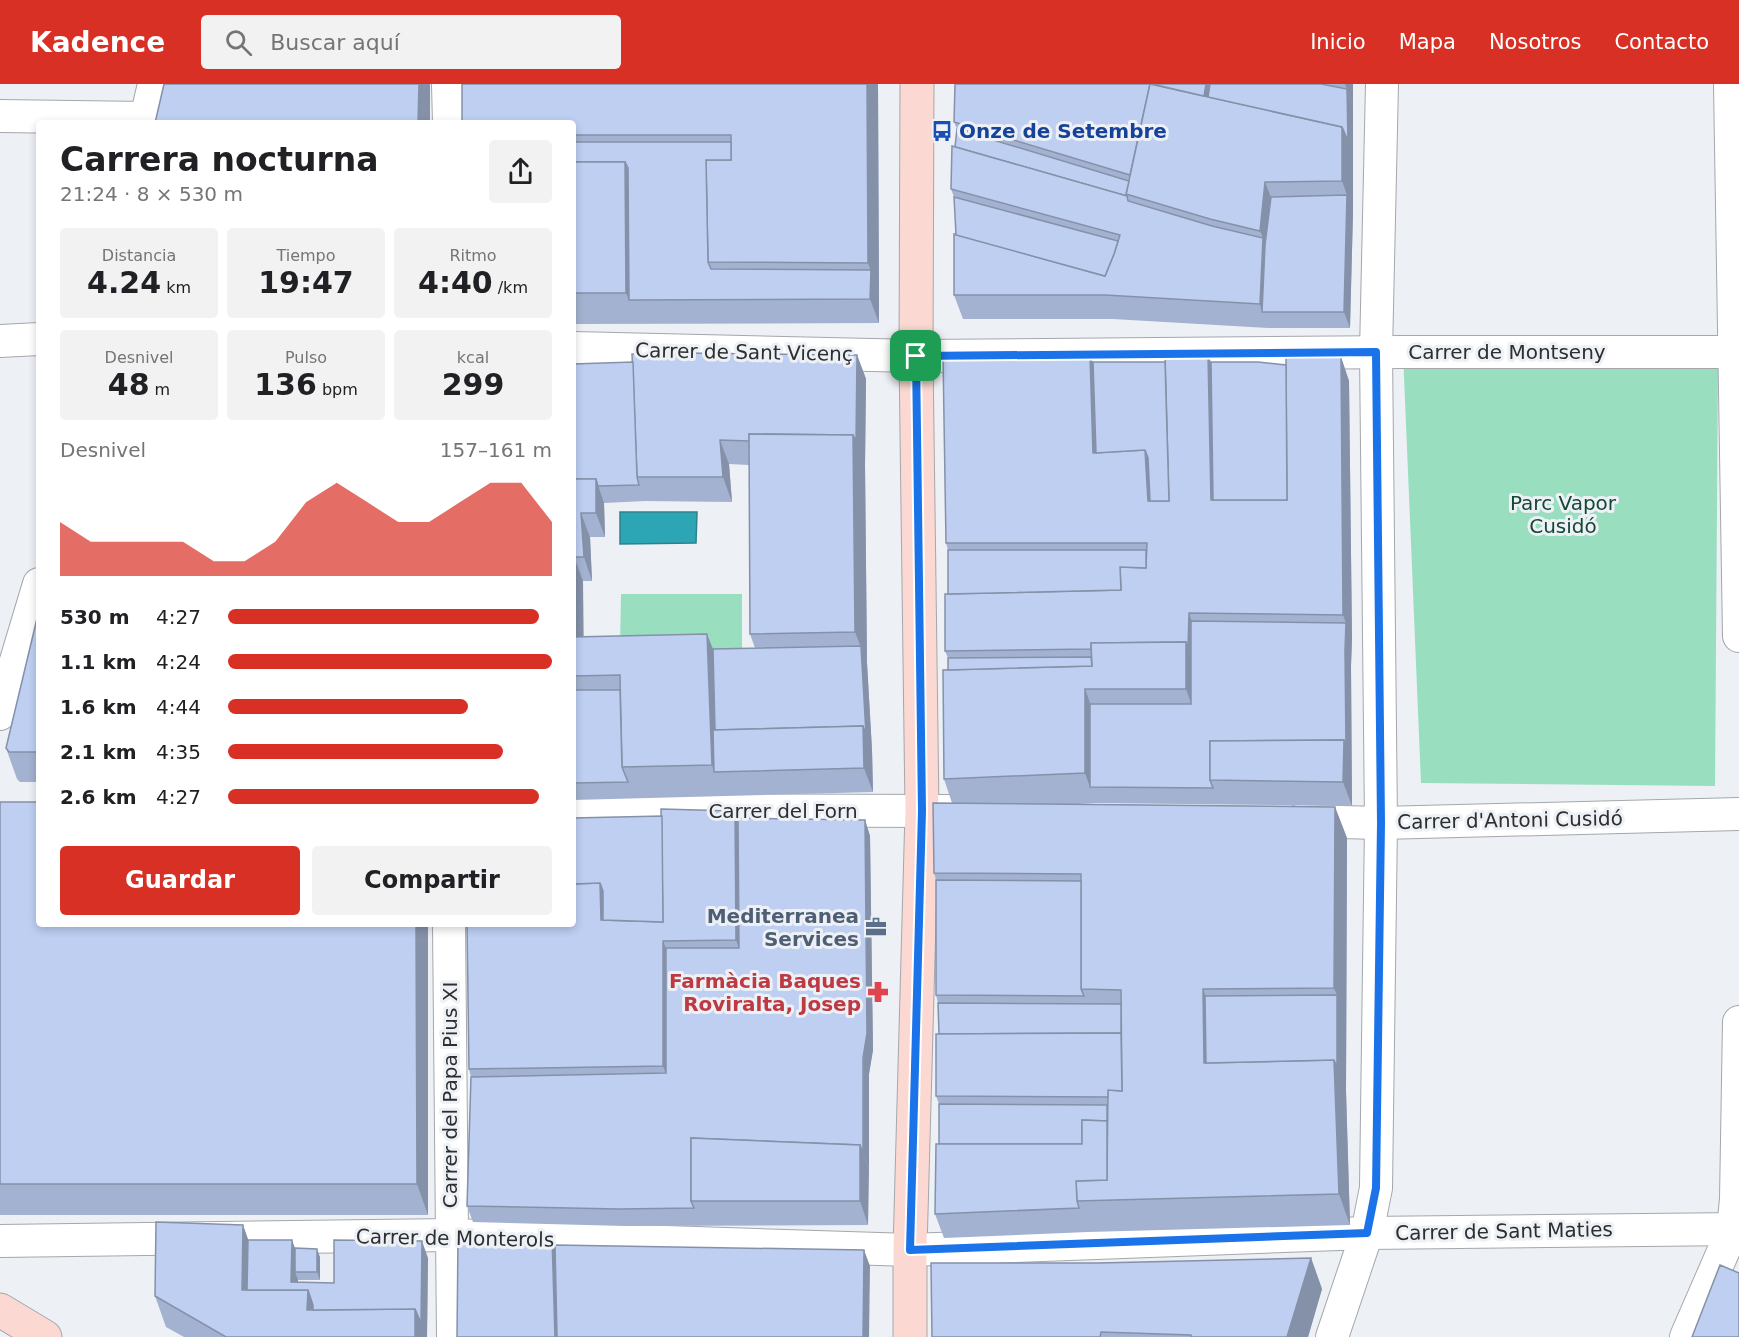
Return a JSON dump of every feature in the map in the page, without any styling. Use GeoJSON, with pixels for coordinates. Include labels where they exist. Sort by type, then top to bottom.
{"type":"FeatureCollection","features":[{"type":"Feature","properties":{"kind":"street"},"geometry":{"type":"LineString","coordinates":[[0,116],[146,120],[154,84]]}},
{"type":"Feature","properties":{"kind":"street"},"geometry":{"type":"LineString","coordinates":[[448,84],[449,120]]}},
{"type":"Feature","properties":{"kind":"street"},"geometry":{"type":"LineString","coordinates":[[910,1337],[910,1250],[922,811],[916,356],[917,84]]}},
{"type":"Feature","properties":{"kind":"street"},"geometry":{"type":"LineString","coordinates":[[1332,1337],[1367,1233],[1376,1188],[1381,823],[1376,352],[1382,84]]}},
{"type":"Feature","properties":{"kind":"street"},"geometry":{"type":"LineString","coordinates":[[1730,84],[1735,138],[1739,636]]}},
{"type":"Feature","properties":{"kind":"street"},"geometry":{"type":"LineString","coordinates":[[0,341],[36,339]]}},
{"type":"Feature","properties":{"kind":"street","name":"Carrer de Sant Vicenç"},"geometry":{"type":"LineString","coordinates":[[576,348],[916,356]]}},
{"type":"Feature","properties":{"kind":"street","name":"Carrer de Montseny"},"geometry":{"type":"LineString","coordinates":[[916,356],[1736,352]]}},
{"type":"Feature","properties":{"kind":"street"},"geometry":{"type":"LineString","coordinates":[[0,714],[36,594]]}},
{"type":"Feature","properties":{"kind":"street","name":"Carrer del Forn"},"geometry":{"type":"LineString","coordinates":[[576,810],[922,811]]}},
{"type":"Feature","properties":{"kind":"street"},"geometry":{"type":"LineString","coordinates":[[922,811],[981,812]]}},
{"type":"Feature","properties":{"kind":"street","name":"Carrer d'Antoni Cusidó"},"geometry":{"type":"LineString","coordinates":[[1275,820],[1381,823],[1739,814]]}},
{"type":"Feature","properties":{"kind":"street","name":"Carrer del Papa Pius XI"},"geometry":{"type":"LineString","coordinates":[[449,927],[453,1337]]}},
{"type":"Feature","properties":{"kind":"street"},"geometry":{"type":"LineString","coordinates":[[1686,1337],[1736,1229],[1739,1022]]}},
{"type":"Feature","properties":{"kind":"street","name":"Carrer de Sant Maties"},"geometry":{"type":"LineString","coordinates":[[910,1250],[1367,1233],[1736,1229]]}},
{"type":"Feature","properties":{"kind":"street","name":"Carrer de Monterols"},"geometry":{"type":"LineString","coordinates":[[0,1242],[451,1235],[910,1250]]}},
{"type":"Feature","properties":{"kind":"street"},"geometry":{"type":"LineString","coordinates":[[0,1310],[45,1337]]}},
{"type":"Feature","properties":{"kind":"green space","name":"Parc Vapor Cusidó"},"geometry":{"type":"Polygon","coordinates":[[[1403,352],[1718,368],[1715,786],[1421,783],[1403,352]]]}},
{"type":"Feature","properties":{"kind":"green space"},"geometry":{"type":"Polygon","coordinates":[[[621,594],[742,594],[742,650],[620,649],[621,594]]]}},
{"type":"Feature","properties":{"kind":"water"},"geometry":{"type":"Polygon","coordinates":[[[620,512],[697,512],[696,543],[620,544],[620,512]]]}},
{"type":"Feature","properties":{"kind":"building"},"geometry":{"type":"Polygon","coordinates":[[[164,84],[419,84],[418,120],[156,120],[164,84]]]}},
{"type":"Feature","properties":{"kind":"building"},"geometry":{"type":"Polygon","coordinates":[[[462,84],[867,84],[868,263],[708,262],[706,160],[731,160],[731,135],[576,135],[576,120],[462,120],[462,84]]]}},
{"type":"Feature","properties":{"kind":"building"},"geometry":{"type":"Polygon","coordinates":[[[955,84],[1150,84],[1130,175],[954,122],[955,84]]]}},
{"type":"Feature","properties":{"kind":"building"},"geometry":{"type":"Polygon","coordinates":[[[1150,84],[1342,127],[1342,181],[1265,182],[1260,231],[1126,194],[1150,84]]]}},
{"type":"Feature","properties":{"kind":"building"},"geometry":{"type":"Polygon","coordinates":[[[1152,84],[1206,84],[1204,96],[1152,84]]]}},
{"type":"Feature","properties":{"kind":"building"},"geometry":{"type":"Polygon","coordinates":[[[1210,84],[1321,84],[1347,89],[1348,141],[1342,127],[1208,97],[1210,84]]]}},
{"type":"Feature","properties":{"kind":"building"},"geometry":{"type":"Polygon","coordinates":[[[957,129],[1129,181],[1127,196],[955,147],[957,129]]]}},
{"type":"Feature","properties":{"kind":"building"},"geometry":{"type":"Polygon","coordinates":[[[576,142],[731,142],[731,160],[706,160],[708,262],[711,269],[871,270],[870,299],[629,300],[628,168],[625,162],[576,162],[576,142]]]}},
{"type":"Feature","properties":{"kind":"building"},"geometry":{"type":"Polygon","coordinates":[[[952,146],[1127,196],[1128,201],[1212,226],[1263,238],[1260,304],[1105,295],[954,295],[954,234],[1105,276],[1120,235],[951,189],[952,146]]]}},
{"type":"Feature","properties":{"kind":"building"},"geometry":{"type":"Polygon","coordinates":[[[576,162],[625,162],[626,293],[576,293],[576,162]]]}},
{"type":"Feature","properties":{"kind":"building"},"geometry":{"type":"Polygon","coordinates":[[[1347,195],[1344,312],[1262,312],[1265,245],[1271,197],[1347,195]]]}},
{"type":"Feature","properties":{"kind":"building"},"geometry":{"type":"Polygon","coordinates":[[[954,197],[1118,241],[1105,276],[956,235],[954,197]]]}},
{"type":"Feature","properties":{"kind":"building"},"geometry":{"type":"Polygon","coordinates":[[[632,354],[857,355],[856,441],[853,435],[749,434],[749,441],[720,440],[723,477],[637,477],[632,354]]]}},
{"type":"Feature","properties":{"kind":"building"},"geometry":{"type":"Polygon","coordinates":[[[1165,354],[1208,355],[1211,500],[1287,500],[1286,358],[1341,357],[1343,615],[1189,613],[1188,648],[1186,642],[1091,643],[1091,649],[945,651],[945,594],[1121,590],[1120,567],[1146,568],[1147,543],[946,543],[943,356],[1090,355],[1093,453],[1145,450],[1148,501],[1169,501],[1165,354]]]}},
{"type":"Feature","properties":{"kind":"building"},"geometry":{"type":"Polygon","coordinates":[[[633,362],[639,485],[598,486],[596,479],[576,479],[576,364],[633,362]]]}},
{"type":"Feature","properties":{"kind":"building"},"geometry":{"type":"Polygon","coordinates":[[[1093,362],[1165,362],[1169,501],[1150,501],[1148,458],[1145,450],[1096,453],[1093,362]]]}},
{"type":"Feature","properties":{"kind":"building"},"geometry":{"type":"Polygon","coordinates":[[[1211,362],[1258,362],[1286,365],[1287,500],[1213,500],[1211,362]]]}},
{"type":"Feature","properties":{"kind":"building"},"geometry":{"type":"Polygon","coordinates":[[[749,434],[853,435],[855,632],[750,634],[749,434]]]}},
{"type":"Feature","properties":{"kind":"building"},"geometry":{"type":"Polygon","coordinates":[[[576,479],[596,479],[596,513],[581,513],[584,557],[576,557],[576,479]]]}},
{"type":"Feature","properties":{"kind":"building"},"geometry":{"type":"Polygon","coordinates":[[[948,550],[1146,550],[1146,568],[1120,567],[1121,590],[948,594],[948,550]]]}},
{"type":"Feature","properties":{"kind":"building"},"geometry":{"type":"Polygon","coordinates":[[[1191,621],[1346,623],[1346,748],[1344,740],[1210,741],[1210,780],[1213,788],[1090,787],[1090,704],[1191,704],[1191,621]]]}},
{"type":"Feature","properties":{"kind":"building"},"geometry":{"type":"Polygon","coordinates":[[[36,623],[36,752],[9,752],[6,748],[36,623]]]}},
{"type":"Feature","properties":{"kind":"building"},"geometry":{"type":"Polygon","coordinates":[[[707,634],[712,765],[622,767],[620,675],[576,676],[576,637],[707,634]]]}},
{"type":"Feature","properties":{"kind":"building"},"geometry":{"type":"Polygon","coordinates":[[[1186,642],[1186,689],[1085,689],[1085,773],[944,779],[943,670],[1092,666],[1091,643],[1186,642]]]}},
{"type":"Feature","properties":{"kind":"building"},"geometry":{"type":"Polygon","coordinates":[[[861,646],[866,734],[863,726],[715,730],[713,649],[861,646]]]}},
{"type":"Feature","properties":{"kind":"building"},"geometry":{"type":"Polygon","coordinates":[[[1091,657],[1092,666],[948,670],[948,658],[1091,657]]]}},
{"type":"Feature","properties":{"kind":"building"},"geometry":{"type":"Polygon","coordinates":[[[576,690],[620,690],[622,767],[628,782],[576,783],[576,690]]]}},
{"type":"Feature","properties":{"kind":"building"},"geometry":{"type":"Polygon","coordinates":[[[863,726],[864,768],[714,772],[713,730],[863,726]]]}},
{"type":"Feature","properties":{"kind":"building"},"geometry":{"type":"Polygon","coordinates":[[[1344,740],[1343,782],[1210,780],[1210,741],[1344,740]]]}},
{"type":"Feature","properties":{"kind":"building"},"geometry":{"type":"Polygon","coordinates":[[[0,802],[36,802],[36,927],[416,927],[417,1184],[0,1184],[0,802]]]}},
{"type":"Feature","properties":{"kind":"building"},"geometry":{"type":"Polygon","coordinates":[[[933,803],[1335,807],[1334,988],[1203,989],[1204,1063],[1334,1060],[1339,1194],[1077,1201],[1076,1181],[1107,1180],[1108,1090],[1122,1091],[1121,990],[1081,989],[1081,874],[934,873],[933,803]]]}},
{"type":"Feature","properties":{"kind":"building"},"geometry":{"type":"Polygon","coordinates":[[[661,809],[735,811],[736,940],[663,941],[663,1066],[469,1069],[467,927],[576,927],[576,884],[600,883],[601,920],[663,922],[661,809]]]}},
{"type":"Feature","properties":{"kind":"building"},"geometry":{"type":"Polygon","coordinates":[[[662,816],[663,922],[603,920],[603,891],[600,883],[576,884],[576,818],[662,816]]]}},
{"type":"Feature","properties":{"kind":"building"},"geometry":{"type":"Polygon","coordinates":[[[738,818],[865,820],[867,1033],[863,1058],[863,1153],[860,1145],[691,1138],[691,1201],[694,1208],[467,1206],[471,1077],[666,1073],[666,948],[739,948],[738,818]]]}},
{"type":"Feature","properties":{"kind":"building"},"geometry":{"type":"Polygon","coordinates":[[[936,880],[1081,881],[1081,989],[1084,996],[936,995],[936,880]]]}},
{"type":"Feature","properties":{"kind":"building"},"geometry":{"type":"Polygon","coordinates":[[[1337,995],[1337,1067],[1334,1060],[1206,1063],[1205,996],[1337,995]]]}},
{"type":"Feature","properties":{"kind":"building"},"geometry":{"type":"Polygon","coordinates":[[[938,1003],[1121,1004],[1121,1033],[939,1034],[938,1003]]]}},
{"type":"Feature","properties":{"kind":"building"},"geometry":{"type":"Polygon","coordinates":[[[1121,1033],[1122,1091],[1108,1090],[1108,1097],[936,1096],[936,1034],[1121,1033]]]}},
{"type":"Feature","properties":{"kind":"building"},"geometry":{"type":"Polygon","coordinates":[[[939,1104],[1107,1105],[1107,1121],[1082,1120],[1082,1144],[939,1144],[939,1104]]]}},
{"type":"Feature","properties":{"kind":"building"},"geometry":{"type":"Polygon","coordinates":[[[1082,1120],[1107,1121],[1107,1180],[1076,1181],[1079,1208],[935,1214],[936,1144],[1082,1144],[1082,1120]]]}},
{"type":"Feature","properties":{"kind":"building"},"geometry":{"type":"Polygon","coordinates":[[[691,1138],[860,1145],[860,1201],[691,1201],[691,1138]]]}},
{"type":"Feature","properties":{"kind":"building"},"geometry":{"type":"Polygon","coordinates":[[[156,1222],[243,1225],[242,1290],[308,1290],[307,1310],[415,1309],[415,1337],[226,1337],[155,1296],[156,1222]]]}},
{"type":"Feature","properties":{"kind":"building"},"geometry":{"type":"Polygon","coordinates":[[[552,1237],[555,1337],[457,1337],[458,1238],[552,1237]]]}},
{"type":"Feature","properties":{"kind":"building"},"geometry":{"type":"Polygon","coordinates":[[[248,1240],[292,1240],[291,1282],[334,1283],[334,1240],[422,1241],[421,1323],[415,1309],[313,1310],[308,1290],[247,1290],[248,1240]]]}},
{"type":"Feature","properties":{"kind":"building"},"geometry":{"type":"Polygon","coordinates":[[[555,1245],[864,1250],[863,1337],[557,1337],[555,1245]]]}},
{"type":"Feature","properties":{"kind":"building"},"geometry":{"type":"Polygon","coordinates":[[[295,1248],[317,1249],[317,1272],[295,1272],[295,1248]]]}},
{"type":"Feature","properties":{"kind":"building"},"geometry":{"type":"Polygon","coordinates":[[[1311,1258],[1287,1337],[1191,1337],[1191,1335],[1101,1332],[1100,1337],[932,1337],[931,1263],[1098,1263],[1311,1258]]]}},
{"type":"Feature","properties":{"kind":"building"},"geometry":{"type":"Polygon","coordinates":[[[1720,1265],[1739,1273],[1739,1337],[1692,1337],[1720,1265]]]}},
{"type":"Feature","properties":{"kind":"place","name":"Onze de Setembre"},"geometry":{"type":"Point","coordinates":[942,131]}},
{"type":"Feature","properties":{"kind":"place","name":"Mediterranea Services"},"geometry":{"type":"Point","coordinates":[876,927]}},
{"type":"Feature","properties":{"kind":"place","name":"Farmàcia Baques Roviralta, Josep"},"geometry":{"type":"Point","coordinates":[878,992]}},
{"type":"Feature","properties":{"kind":"route"},"geometry":{"type":"LineString","coordinates":[[1376,352],[1381,823],[1376,1188],[1367,1233],[910,1250],[922,811],[916,356],[1376,352]]}}]}
